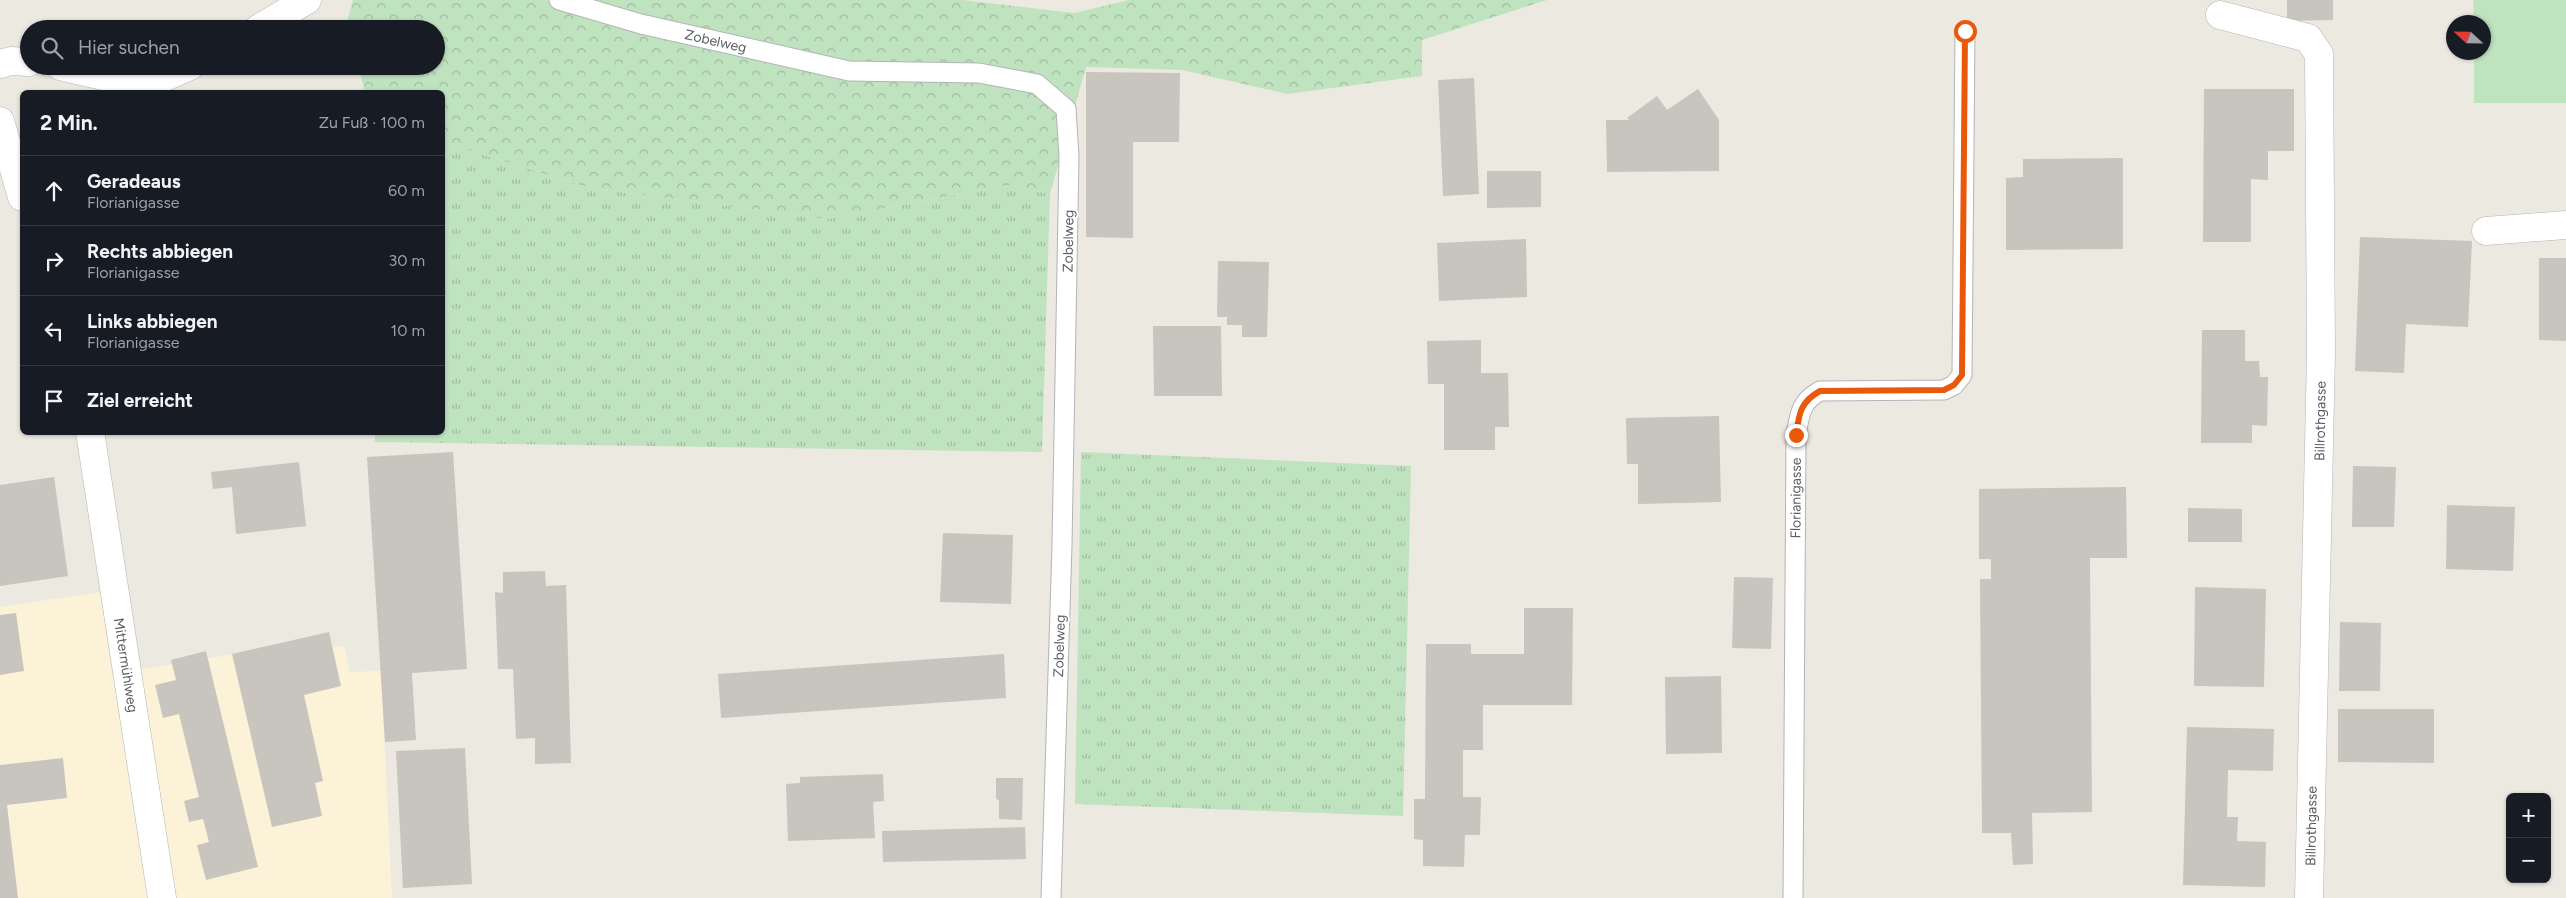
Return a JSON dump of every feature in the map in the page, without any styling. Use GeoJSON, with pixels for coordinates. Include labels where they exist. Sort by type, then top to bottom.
{"type":"FeatureCollection","features":[{"type":"Feature","properties":{"kind":"street"},"geometry":{"type":"LineString","coordinates":[[273,20],[307,0]]}},
{"type":"Feature","properties":{"kind":"street","name":"Billrothgasse"},"geometry":{"type":"LineString","coordinates":[[2220,15],[2308,38],[2318,54],[2321,353],[2310,898]]}},
{"type":"Feature","properties":{"kind":"street"},"geometry":{"type":"LineString","coordinates":[[0,64],[11,61],[20,62]]}},
{"type":"Feature","properties":{"kind":"street"},"geometry":{"type":"LineString","coordinates":[[99,75],[121,80],[165,77],[170,75]]}},
{"type":"Feature","properties":{"kind":"street"},"geometry":{"type":"LineString","coordinates":[[0,121],[20,190]]}},
{"type":"Feature","properties":{"kind":"street"},"geometry":{"type":"LineString","coordinates":[[2486,231],[2566,225]]}},
{"type":"Feature","properties":{"kind":"street","name":"Mittermühlweg"},"geometry":{"type":"LineString","coordinates":[[90,435],[162,898]]}},
{"type":"Feature","properties":{"kind":"lane","name":"Zobelweg"},"geometry":{"type":"LineString","coordinates":[[559,0],[641,24],[849,71],[979,73],[1038,84],[1066,108],[1069,156],[1063,535],[1051,898]]}},
{"type":"Feature","properties":{"kind":"lane","name":"Florianigasse"},"geometry":{"type":"LineString","coordinates":[[1792,898],[1796,435],[1799,415],[1807,398],[1820,391],[1944,390],[1954,385],[1962,375],[1965,31]]}},
{"type":"Feature","properties":{"kind":"shaded area"},"geometry":{"type":"Polygon","coordinates":[[[101,592],[112,674],[229,655],[320,636],[322,648],[344,646],[350,672],[381,671],[392,898],[0,898],[0,607],[101,592]]]}},
{"type":"Feature","properties":{"kind":"green space"},"geometry":{"type":"Polygon","coordinates":[[[353,0],[962,0],[1074,13],[1129,0],[1547,0],[1422,40],[1422,76],[1287,94],[1182,70],[1086,67],[1050,194],[1008,185],[827,219],[590,188],[445,143],[445,90],[364,90],[360,75],[445,75],[445,20],[347,20],[353,0]]]}},
{"type":"Feature","properties":{"kind":"green space"},"geometry":{"type":"Polygon","coordinates":[[[2473,0],[2566,0],[2566,103],[2474,103],[2474,60],[2491,60],[2491,15],[2474,15],[2473,0]]]}},
{"type":"Feature","properties":{"kind":"green space"},"geometry":{"type":"Polygon","coordinates":[[[445,143],[590,188],[827,219],[1008,185],[1050,194],[1042,452],[375,442],[375,435],[445,435],[445,143]]]}},
{"type":"Feature","properties":{"kind":"green space"},"geometry":{"type":"Polygon","coordinates":[[[1081,452],[1411,466],[1403,816],[1075,804],[1081,452]]]}},
{"type":"Feature","properties":{"kind":"building"},"geometry":{"type":"Polygon","coordinates":[[[2287,0],[2333,0],[2333,20],[2287,21],[2287,0]]]}},
{"type":"Feature","properties":{"kind":"building"},"geometry":{"type":"Polygon","coordinates":[[[1086,72],[1180,73],[1179,142],[1133,142],[1133,238],[1086,237],[1086,72]]]}},
{"type":"Feature","properties":{"kind":"building"},"geometry":{"type":"Polygon","coordinates":[[[1474,78],[1479,194],[1443,196],[1438,80],[1474,78]]]}},
{"type":"Feature","properties":{"kind":"building"},"geometry":{"type":"Polygon","coordinates":[[[1698,89],[1719,120],[1719,171],[1607,172],[1606,120],[1629,120],[1627,118],[1657,96],[1667,110],[1698,89]]]}},
{"type":"Feature","properties":{"kind":"building"},"geometry":{"type":"Polygon","coordinates":[[[2204,89],[2294,89],[2294,151],[2268,151],[2268,180],[2251,179],[2251,242],[2203,242],[2204,89]]]}},
{"type":"Feature","properties":{"kind":"building"},"geometry":{"type":"Polygon","coordinates":[[[2123,158],[2123,249],[2006,250],[2006,178],[2023,177],[2023,159],[2123,158]]]}},
{"type":"Feature","properties":{"kind":"building"},"geometry":{"type":"Polygon","coordinates":[[[1487,171],[1541,171],[1541,207],[1487,208],[1487,171]]]}},
{"type":"Feature","properties":{"kind":"building"},"geometry":{"type":"Polygon","coordinates":[[[2360,237],[2472,241],[2468,327],[2406,324],[2404,373],[2355,371],[2360,237]]]}},
{"type":"Feature","properties":{"kind":"building"},"geometry":{"type":"Polygon","coordinates":[[[1526,239],[1527,297],[1439,301],[1437,243],[1526,239]]]}},
{"type":"Feature","properties":{"kind":"building"},"geometry":{"type":"Polygon","coordinates":[[[2539,258],[2566,258],[2566,341],[2539,340],[2539,258]]]}},
{"type":"Feature","properties":{"kind":"building"},"geometry":{"type":"Polygon","coordinates":[[[1218,261],[1269,262],[1267,337],[1242,337],[1242,325],[1227,325],[1227,317],[1217,317],[1218,261]]]}},
{"type":"Feature","properties":{"kind":"building"},"geometry":{"type":"Polygon","coordinates":[[[1153,326],[1221,326],[1222,396],[1154,396],[1153,326]]]}},
{"type":"Feature","properties":{"kind":"building"},"geometry":{"type":"Polygon","coordinates":[[[2202,330],[2245,330],[2245,361],[2259,361],[2260,377],[2268,377],[2267,426],[2252,425],[2252,443],[2201,443],[2202,330]]]}},
{"type":"Feature","properties":{"kind":"building"},"geometry":{"type":"Polygon","coordinates":[[[1481,340],[1481,373],[1508,373],[1509,427],[1495,427],[1495,450],[1444,450],[1444,384],[1428,384],[1427,341],[1481,340]]]}},
{"type":"Feature","properties":{"kind":"building"},"geometry":{"type":"Polygon","coordinates":[[[1719,416],[1721,502],[1638,504],[1638,464],[1627,464],[1626,418],[1719,416]]]}},
{"type":"Feature","properties":{"kind":"building"},"geometry":{"type":"Polygon","coordinates":[[[453,452],[467,669],[412,673],[416,740],[385,742],[367,457],[453,452]]]}},
{"type":"Feature","properties":{"kind":"building"},"geometry":{"type":"Polygon","coordinates":[[[299,462],[306,526],[236,534],[232,487],[213,489],[211,472],[299,462]]]}},
{"type":"Feature","properties":{"kind":"building"},"geometry":{"type":"Polygon","coordinates":[[[2353,466],[2396,467],[2394,527],[2352,527],[2353,466]]]}},
{"type":"Feature","properties":{"kind":"building"},"geometry":{"type":"Polygon","coordinates":[[[54,477],[68,576],[0,586],[0,485],[54,477]]]}},
{"type":"Feature","properties":{"kind":"building"},"geometry":{"type":"Polygon","coordinates":[[[2126,487],[2127,558],[2090,558],[2092,812],[2032,813],[2033,864],[2013,865],[2011,833],[1982,833],[1980,579],[1991,579],[1991,559],[1979,559],[1979,489],[2126,487]]]}},
{"type":"Feature","properties":{"kind":"building"},"geometry":{"type":"Polygon","coordinates":[[[2447,505],[2515,507],[2513,571],[2446,569],[2447,505]]]}},
{"type":"Feature","properties":{"kind":"building"},"geometry":{"type":"Polygon","coordinates":[[[2188,508],[2242,509],[2242,542],[2188,542],[2188,508]]]}},
{"type":"Feature","properties":{"kind":"building"},"geometry":{"type":"Polygon","coordinates":[[[943,533],[1013,535],[1011,604],[940,602],[943,533]]]}},
{"type":"Feature","properties":{"kind":"building"},"geometry":{"type":"Polygon","coordinates":[[[545,571],[546,586],[566,585],[571,763],[535,764],[535,738],[516,739],[513,669],[498,669],[495,592],[503,593],[503,572],[545,571]]]}},
{"type":"Feature","properties":{"kind":"building"},"geometry":{"type":"Polygon","coordinates":[[[1734,577],[1773,578],[1771,649],[1732,648],[1734,577]]]}},
{"type":"Feature","properties":{"kind":"building"},"geometry":{"type":"Polygon","coordinates":[[[2195,587],[2266,589],[2264,687],[2194,686],[2195,587]]]}},
{"type":"Feature","properties":{"kind":"building"},"geometry":{"type":"Polygon","coordinates":[[[1524,608],[1573,608],[1572,705],[1483,705],[1483,750],[1463,750],[1463,797],[1481,797],[1480,835],[1465,835],[1464,867],[1423,866],[1423,840],[1414,839],[1414,799],[1425,799],[1426,644],[1471,644],[1471,654],[1524,654],[1524,608]]]}},
{"type":"Feature","properties":{"kind":"building"},"geometry":{"type":"Polygon","coordinates":[[[16,613],[24,671],[0,675],[0,615],[16,613]]]}},
{"type":"Feature","properties":{"kind":"building"},"geometry":{"type":"Polygon","coordinates":[[[2340,622],[2381,623],[2380,691],[2339,691],[2340,622]]]}},
{"type":"Feature","properties":{"kind":"building"},"geometry":{"type":"Polygon","coordinates":[[[329,632],[341,686],[304,695],[323,781],[315,783],[322,816],[272,827],[232,654],[329,632]]]}},
{"type":"Feature","properties":{"kind":"building"},"geometry":{"type":"Polygon","coordinates":[[[206,651],[258,867],[206,880],[197,845],[209,842],[203,819],[189,822],[184,801],[199,797],[179,714],[163,718],[155,685],[176,680],[171,660],[206,651]]]}},
{"type":"Feature","properties":{"kind":"building"},"geometry":{"type":"Polygon","coordinates":[[[1004,654],[1006,698],[721,718],[718,674],[1004,654]]]}},
{"type":"Feature","properties":{"kind":"building"},"geometry":{"type":"Polygon","coordinates":[[[1721,676],[1722,753],[1666,754],[1665,677],[1721,676]]]}},
{"type":"Feature","properties":{"kind":"building"},"geometry":{"type":"Polygon","coordinates":[[[2338,709],[2434,709],[2434,763],[2338,762],[2338,709]]]}},
{"type":"Feature","properties":{"kind":"building"},"geometry":{"type":"Polygon","coordinates":[[[2187,727],[2274,729],[2273,771],[2228,770],[2227,817],[2238,817],[2237,841],[2266,842],[2265,887],[2183,885],[2187,727]]]}},
{"type":"Feature","properties":{"kind":"building"},"geometry":{"type":"Polygon","coordinates":[[[465,748],[472,884],[403,888],[396,751],[465,748]]]}},
{"type":"Feature","properties":{"kind":"building"},"geometry":{"type":"Polygon","coordinates":[[[63,758],[67,798],[7,805],[18,898],[0,898],[0,765],[63,758]]]}},
{"type":"Feature","properties":{"kind":"building"},"geometry":{"type":"Polygon","coordinates":[[[883,774],[884,801],[873,802],[875,838],[788,841],[786,784],[800,783],[800,777],[883,774]]]}},
{"type":"Feature","properties":{"kind":"building"},"geometry":{"type":"Polygon","coordinates":[[[996,778],[1023,778],[1022,820],[999,819],[999,800],[996,799],[996,778]]]}},
{"type":"Feature","properties":{"kind":"building"},"geometry":{"type":"Polygon","coordinates":[[[1025,827],[1026,859],[883,862],[882,831],[1025,827]]]}},
{"type":"Feature","properties":{"kind":"route"},"geometry":{"type":"LineString","coordinates":[[1796,435],[1799,415],[1807,398],[1820,391],[1944,390],[1954,385],[1962,375],[1965,31]]}}]}
